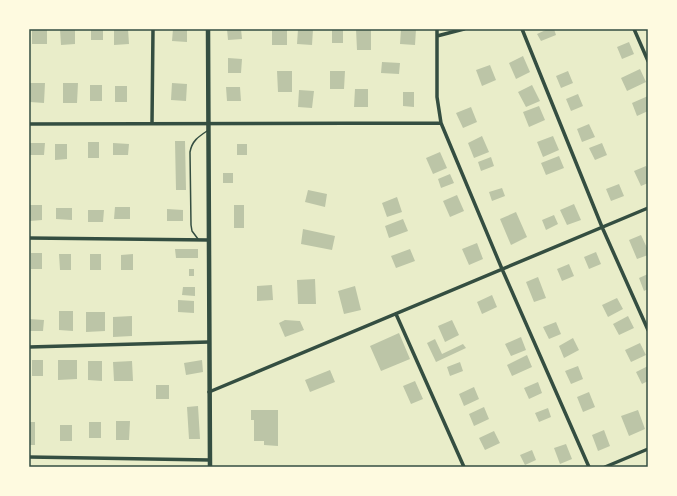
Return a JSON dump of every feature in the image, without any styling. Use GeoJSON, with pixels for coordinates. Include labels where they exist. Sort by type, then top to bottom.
{"type":"FeatureCollection","features":[{"type":"Feature","properties":{"kind":"street"},"geometry":{"type":"LineString","coordinates":[[152,123],[153,29]]}},
{"type":"Feature","properties":{"kind":"street"},"geometry":{"type":"LineString","coordinates":[[208,29],[210,467]]}},
{"type":"Feature","properties":{"kind":"street"},"geometry":{"type":"LineString","coordinates":[[437,29],[437,97],[441,123],[502,269],[589,467]]}},
{"type":"Feature","properties":{"kind":"street"},"geometry":{"type":"LineString","coordinates":[[437,36],[464,29]]}},
{"type":"Feature","properties":{"kind":"street"},"geometry":{"type":"LineString","coordinates":[[522,29],[602,227],[648,330]]}},
{"type":"Feature","properties":{"kind":"street"},"geometry":{"type":"LineString","coordinates":[[634,29],[648,61]]}},
{"type":"Feature","properties":{"kind":"street"},"geometry":{"type":"LineString","coordinates":[[29,124],[441,123]]}},
{"type":"Feature","properties":{"kind":"street"},"geometry":{"type":"LineString","coordinates":[[209,392],[648,208]]}},
{"type":"Feature","properties":{"kind":"street"},"geometry":{"type":"LineString","coordinates":[[29,238],[209,240]]}},
{"type":"Feature","properties":{"kind":"street"},"geometry":{"type":"LineString","coordinates":[[396,314],[464,467]]}},
{"type":"Feature","properties":{"kind":"street"},"geometry":{"type":"LineString","coordinates":[[29,347],[209,342]]}},
{"type":"Feature","properties":{"kind":"street"},"geometry":{"type":"LineString","coordinates":[[605,467],[648,449]]}},
{"type":"Feature","properties":{"kind":"street"},"geometry":{"type":"LineString","coordinates":[[29,457],[210,460]]}},
{"type":"Feature","properties":{"kind":"lane"},"geometry":{"type":"LineString","coordinates":[[198,240],[192,231],[191,225],[190,152],[191,145],[196,139],[209,130]]}},
{"type":"Feature","properties":{"kind":"building"},"geometry":{"type":"Polygon","coordinates":[[[32,29],[47,29],[47,44],[32,44],[32,29]]]}},
{"type":"Feature","properties":{"kind":"building"},"geometry":{"type":"Polygon","coordinates":[[[60,29],[75,29],[75,44],[61,45],[60,29]]]}},
{"type":"Feature","properties":{"kind":"building"},"geometry":{"type":"Polygon","coordinates":[[[91,29],[103,29],[103,40],[91,40],[91,29]]]}},
{"type":"Feature","properties":{"kind":"building"},"geometry":{"type":"Polygon","coordinates":[[[114,29],[128,29],[129,44],[114,45],[114,29]]]}},
{"type":"Feature","properties":{"kind":"building"},"geometry":{"type":"Polygon","coordinates":[[[173,29],[187,29],[187,42],[172,41],[173,29]]]}},
{"type":"Feature","properties":{"kind":"building"},"geometry":{"type":"Polygon","coordinates":[[[227,29],[241,29],[242,39],[228,40],[227,29]]]}},
{"type":"Feature","properties":{"kind":"building"},"geometry":{"type":"Polygon","coordinates":[[[272,29],[287,29],[287,45],[272,45],[272,29]]]}},
{"type":"Feature","properties":{"kind":"building"},"geometry":{"type":"Polygon","coordinates":[[[298,29],[313,29],[312,45],[297,44],[298,29]]]}},
{"type":"Feature","properties":{"kind":"building"},"geometry":{"type":"Polygon","coordinates":[[[332,29],[343,29],[343,43],[332,43],[332,29]]]}},
{"type":"Feature","properties":{"kind":"building"},"geometry":{"type":"Polygon","coordinates":[[[356,29],[371,29],[371,50],[357,50],[356,29]]]}},
{"type":"Feature","properties":{"kind":"building"},"geometry":{"type":"Polygon","coordinates":[[[401,29],[416,29],[415,45],[400,44],[401,29]]]}},
{"type":"Feature","properties":{"kind":"building"},"geometry":{"type":"Polygon","coordinates":[[[548,29],[554,29],[556,35],[541,41],[537,34],[548,29]]]}},
{"type":"Feature","properties":{"kind":"building"},"geometry":{"type":"Polygon","coordinates":[[[629,42],[634,54],[622,59],[617,47],[629,42]]]}},
{"type":"Feature","properties":{"kind":"building"},"geometry":{"type":"Polygon","coordinates":[[[523,56],[530,72],[516,79],[509,63],[523,56]]]}},
{"type":"Feature","properties":{"kind":"building"},"geometry":{"type":"Polygon","coordinates":[[[228,58],[242,59],[241,73],[228,73],[228,58]]]}},
{"type":"Feature","properties":{"kind":"building"},"geometry":{"type":"Polygon","coordinates":[[[382,62],[400,63],[399,74],[381,73],[382,62]]]}},
{"type":"Feature","properties":{"kind":"building"},"geometry":{"type":"Polygon","coordinates":[[[490,65],[496,80],[482,86],[476,70],[490,65]]]}},
{"type":"Feature","properties":{"kind":"building"},"geometry":{"type":"Polygon","coordinates":[[[640,69],[646,82],[627,91],[621,78],[640,69]]]}},
{"type":"Feature","properties":{"kind":"building"},"geometry":{"type":"Polygon","coordinates":[[[277,71],[292,71],[292,92],[278,92],[277,71]]]}},
{"type":"Feature","properties":{"kind":"building"},"geometry":{"type":"Polygon","coordinates":[[[330,71],[345,71],[344,89],[330,89],[330,71]]]}},
{"type":"Feature","properties":{"kind":"building"},"geometry":{"type":"Polygon","coordinates":[[[568,71],[573,83],[561,88],[556,76],[568,71]]]}},
{"type":"Feature","properties":{"kind":"building"},"geometry":{"type":"Polygon","coordinates":[[[30,83],[45,83],[44,103],[30,102],[30,83]]]}},
{"type":"Feature","properties":{"kind":"building"},"geometry":{"type":"Polygon","coordinates":[[[63,83],[78,83],[77,103],[63,103],[63,83]]]}},
{"type":"Feature","properties":{"kind":"building"},"geometry":{"type":"Polygon","coordinates":[[[172,83],[187,84],[186,101],[171,100],[172,83]]]}},
{"type":"Feature","properties":{"kind":"building"},"geometry":{"type":"Polygon","coordinates":[[[90,85],[102,85],[102,101],[90,101],[90,85]]]}},
{"type":"Feature","properties":{"kind":"building"},"geometry":{"type":"Polygon","coordinates":[[[532,85],[540,101],[526,107],[518,92],[532,85]]]}},
{"type":"Feature","properties":{"kind":"building"},"geometry":{"type":"Polygon","coordinates":[[[115,86],[127,86],[127,102],[115,102],[115,86]]]}},
{"type":"Feature","properties":{"kind":"building"},"geometry":{"type":"Polygon","coordinates":[[[226,87],[240,87],[241,101],[227,101],[226,87]]]}},
{"type":"Feature","properties":{"kind":"building"},"geometry":{"type":"Polygon","coordinates":[[[355,89],[368,89],[368,107],[354,107],[355,89]]]}},
{"type":"Feature","properties":{"kind":"building"},"geometry":{"type":"Polygon","coordinates":[[[299,90],[314,91],[312,108],[298,107],[299,90]]]}},
{"type":"Feature","properties":{"kind":"building"},"geometry":{"type":"Polygon","coordinates":[[[403,92],[414,92],[414,107],[403,106],[403,92]]]}},
{"type":"Feature","properties":{"kind":"building"},"geometry":{"type":"Polygon","coordinates":[[[578,94],[583,106],[571,111],[566,99],[578,94]]]}},
{"type":"Feature","properties":{"kind":"building"},"geometry":{"type":"Polygon","coordinates":[[[648,96],[648,111],[637,116],[632,103],[648,96]]]}},
{"type":"Feature","properties":{"kind":"building"},"geometry":{"type":"Polygon","coordinates":[[[539,106],[545,120],[529,127],[523,112],[539,106]]]}},
{"type":"Feature","properties":{"kind":"building"},"geometry":{"type":"Polygon","coordinates":[[[471,107],[477,122],[463,128],[456,113],[471,107]]]}},
{"type":"Feature","properties":{"kind":"building"},"geometry":{"type":"Polygon","coordinates":[[[589,124],[595,137],[582,142],[577,129],[589,124]]]}},
{"type":"Feature","properties":{"kind":"building"},"geometry":{"type":"Polygon","coordinates":[[[482,136],[489,152],[474,158],[468,143],[482,136]]]}},
{"type":"Feature","properties":{"kind":"building"},"geometry":{"type":"Polygon","coordinates":[[[553,136],[559,150],[543,157],[537,142],[553,136]]]}},
{"type":"Feature","properties":{"kind":"building"},"geometry":{"type":"Polygon","coordinates":[[[175,141],[185,141],[186,190],[176,190],[175,141]]]}},
{"type":"Feature","properties":{"kind":"building"},"geometry":{"type":"Polygon","coordinates":[[[88,142],[99,142],[99,158],[88,158],[88,142]]]}},
{"type":"Feature","properties":{"kind":"building"},"geometry":{"type":"Polygon","coordinates":[[[29,143],[45,143],[44,155],[29,155],[29,143]]]}},
{"type":"Feature","properties":{"kind":"building"},"geometry":{"type":"Polygon","coordinates":[[[113,143],[129,144],[128,155],[113,155],[113,143]]]}},
{"type":"Feature","properties":{"kind":"building"},"geometry":{"type":"Polygon","coordinates":[[[602,143],[607,155],[595,160],[589,148],[602,143]]]}},
{"type":"Feature","properties":{"kind":"building"},"geometry":{"type":"Polygon","coordinates":[[[55,144],[67,144],[67,159],[55,160],[55,144]]]}},
{"type":"Feature","properties":{"kind":"building"},"geometry":{"type":"Polygon","coordinates":[[[237,144],[247,144],[247,155],[237,155],[237,144]]]}},
{"type":"Feature","properties":{"kind":"building"},"geometry":{"type":"Polygon","coordinates":[[[440,152],[447,168],[433,174],[426,158],[440,152]]]}},
{"type":"Feature","properties":{"kind":"building"},"geometry":{"type":"Polygon","coordinates":[[[559,156],[564,168],[546,175],[541,163],[559,156]]]}},
{"type":"Feature","properties":{"kind":"building"},"geometry":{"type":"Polygon","coordinates":[[[491,157],[494,166],[481,171],[478,162],[491,157]]]}},
{"type":"Feature","properties":{"kind":"building"},"geometry":{"type":"Polygon","coordinates":[[[646,166],[648,170],[648,183],[641,186],[634,171],[646,166]]]}},
{"type":"Feature","properties":{"kind":"building"},"geometry":{"type":"Polygon","coordinates":[[[223,173],[233,173],[233,183],[223,183],[223,173]]]}},
{"type":"Feature","properties":{"kind":"building"},"geometry":{"type":"Polygon","coordinates":[[[450,174],[454,183],[441,188],[438,179],[450,174]]]}},
{"type":"Feature","properties":{"kind":"building"},"geometry":{"type":"Polygon","coordinates":[[[619,184],[624,196],[611,201],[606,189],[619,184]]]}},
{"type":"Feature","properties":{"kind":"building"},"geometry":{"type":"Polygon","coordinates":[[[502,188],[505,196],[492,201],[489,192],[502,188]]]}},
{"type":"Feature","properties":{"kind":"building"},"geometry":{"type":"Polygon","coordinates":[[[308,190],[327,194],[325,207],[305,202],[308,190]]]}},
{"type":"Feature","properties":{"kind":"building"},"geometry":{"type":"Polygon","coordinates":[[[457,195],[464,211],[450,217],[443,201],[457,195]]]}},
{"type":"Feature","properties":{"kind":"building"},"geometry":{"type":"Polygon","coordinates":[[[397,197],[402,212],[387,217],[382,203],[397,197]]]}},
{"type":"Feature","properties":{"kind":"building"},"geometry":{"type":"Polygon","coordinates":[[[574,204],[581,220],[567,225],[560,210],[574,204]]]}},
{"type":"Feature","properties":{"kind":"building"},"geometry":{"type":"Polygon","coordinates":[[[30,205],[42,205],[42,220],[30,221],[30,205]]]}},
{"type":"Feature","properties":{"kind":"building"},"geometry":{"type":"Polygon","coordinates":[[[234,205],[244,205],[244,228],[234,228],[234,205]]]}},
{"type":"Feature","properties":{"kind":"building"},"geometry":{"type":"Polygon","coordinates":[[[115,207],[130,207],[130,219],[114,219],[115,207]]]}},
{"type":"Feature","properties":{"kind":"building"},"geometry":{"type":"Polygon","coordinates":[[[56,208],[72,208],[72,220],[56,219],[56,208]]]}},
{"type":"Feature","properties":{"kind":"building"},"geometry":{"type":"Polygon","coordinates":[[[167,209],[183,210],[183,221],[167,221],[167,209]]]}},
{"type":"Feature","properties":{"kind":"building"},"geometry":{"type":"Polygon","coordinates":[[[88,210],[104,210],[103,222],[88,222],[88,210]]]}},
{"type":"Feature","properties":{"kind":"building"},"geometry":{"type":"Polygon","coordinates":[[[516,212],[527,237],[511,245],[500,219],[516,212]]]}},
{"type":"Feature","properties":{"kind":"building"},"geometry":{"type":"Polygon","coordinates":[[[554,215],[558,224],[546,230],[542,220],[554,215]]]}},
{"type":"Feature","properties":{"kind":"building"},"geometry":{"type":"Polygon","coordinates":[[[403,219],[408,231],[389,238],[385,226],[403,219]]]}},
{"type":"Feature","properties":{"kind":"building"},"geometry":{"type":"Polygon","coordinates":[[[303,229],[335,236],[332,250],[301,244],[303,229]]]}},
{"type":"Feature","properties":{"kind":"building"},"geometry":{"type":"Polygon","coordinates":[[[641,235],[648,250],[648,255],[637,259],[629,240],[641,235]]]}},
{"type":"Feature","properties":{"kind":"building"},"geometry":{"type":"Polygon","coordinates":[[[477,243],[483,259],[469,265],[462,249],[477,243]]]}},
{"type":"Feature","properties":{"kind":"building"},"geometry":{"type":"Polygon","coordinates":[[[175,249],[198,249],[198,258],[176,258],[175,249]]]}},
{"type":"Feature","properties":{"kind":"building"},"geometry":{"type":"Polygon","coordinates":[[[410,249],[415,261],[396,268],[391,256],[410,249]]]}},
{"type":"Feature","properties":{"kind":"building"},"geometry":{"type":"Polygon","coordinates":[[[596,252],[601,264],[589,269],[584,257],[596,252]]]}},
{"type":"Feature","properties":{"kind":"building"},"geometry":{"type":"Polygon","coordinates":[[[31,253],[42,253],[42,269],[31,269],[31,253]]]}},
{"type":"Feature","properties":{"kind":"building"},"geometry":{"type":"Polygon","coordinates":[[[59,254],[71,254],[71,270],[60,270],[59,254]]]}},
{"type":"Feature","properties":{"kind":"building"},"geometry":{"type":"Polygon","coordinates":[[[90,254],[101,254],[101,270],[90,270],[90,254]]]}},
{"type":"Feature","properties":{"kind":"building"},"geometry":{"type":"Polygon","coordinates":[[[133,254],[133,270],[121,270],[121,255],[133,254]]]}},
{"type":"Feature","properties":{"kind":"building"},"geometry":{"type":"Polygon","coordinates":[[[569,264],[574,276],[562,281],[557,269],[569,264]]]}},
{"type":"Feature","properties":{"kind":"building"},"geometry":{"type":"Polygon","coordinates":[[[189,269],[194,269],[194,276],[189,276],[189,269]]]}},
{"type":"Feature","properties":{"kind":"building"},"geometry":{"type":"Polygon","coordinates":[[[648,274],[648,289],[644,291],[639,278],[648,274]]]}},
{"type":"Feature","properties":{"kind":"building"},"geometry":{"type":"Polygon","coordinates":[[[538,277],[546,298],[534,302],[526,282],[538,277]]]}},
{"type":"Feature","properties":{"kind":"building"},"geometry":{"type":"Polygon","coordinates":[[[315,279],[316,304],[298,304],[297,280],[315,279]]]}},
{"type":"Feature","properties":{"kind":"building"},"geometry":{"type":"Polygon","coordinates":[[[272,285],[273,300],[257,301],[257,286],[272,285]]]}},
{"type":"Feature","properties":{"kind":"building"},"geometry":{"type":"Polygon","coordinates":[[[355,286],[361,310],[344,314],[338,291],[355,286]]]}},
{"type":"Feature","properties":{"kind":"building"},"geometry":{"type":"Polygon","coordinates":[[[183,287],[195,287],[195,296],[182,295],[183,287]]]}},
{"type":"Feature","properties":{"kind":"building"},"geometry":{"type":"Polygon","coordinates":[[[492,295],[497,307],[482,314],[477,302],[492,295]]]}},
{"type":"Feature","properties":{"kind":"building"},"geometry":{"type":"Polygon","coordinates":[[[617,298],[623,309],[608,317],[602,305],[617,298]]]}},
{"type":"Feature","properties":{"kind":"building"},"geometry":{"type":"Polygon","coordinates":[[[178,300],[194,301],[194,313],[178,312],[178,300]]]}},
{"type":"Feature","properties":{"kind":"building"},"geometry":{"type":"Polygon","coordinates":[[[59,311],[73,311],[73,331],[59,330],[59,311]]]}},
{"type":"Feature","properties":{"kind":"building"},"geometry":{"type":"Polygon","coordinates":[[[86,312],[105,312],[105,331],[86,332],[86,312]]]}},
{"type":"Feature","properties":{"kind":"building"},"geometry":{"type":"Polygon","coordinates":[[[132,316],[132,336],[113,337],[113,317],[132,316]]]}},
{"type":"Feature","properties":{"kind":"building"},"geometry":{"type":"Polygon","coordinates":[[[628,316],[634,328],[619,335],[613,324],[628,316]]]}},
{"type":"Feature","properties":{"kind":"building"},"geometry":{"type":"Polygon","coordinates":[[[29,319],[44,320],[43,331],[29,331],[29,319]]]}},
{"type":"Feature","properties":{"kind":"building"},"geometry":{"type":"Polygon","coordinates":[[[285,320],[300,321],[304,330],[285,337],[279,323],[285,320]]]}},
{"type":"Feature","properties":{"kind":"building"},"geometry":{"type":"Polygon","coordinates":[[[452,320],[459,335],[445,342],[438,326],[452,320]]]}},
{"type":"Feature","properties":{"kind":"building"},"geometry":{"type":"Polygon","coordinates":[[[556,322],[561,334],[549,339],[543,327],[556,322]]]}},
{"type":"Feature","properties":{"kind":"building"},"geometry":{"type":"Polygon","coordinates":[[[399,333],[410,359],[381,371],[370,346],[399,333]]]}},
{"type":"Feature","properties":{"kind":"building"},"geometry":{"type":"Polygon","coordinates":[[[521,337],[526,350],[511,356],[505,344],[521,337]]]}},
{"type":"Feature","properties":{"kind":"building"},"geometry":{"type":"Polygon","coordinates":[[[573,338],[579,350],[564,358],[559,346],[573,338]]]}},
{"type":"Feature","properties":{"kind":"building"},"geometry":{"type":"Polygon","coordinates":[[[435,339],[442,354],[463,344],[466,348],[436,362],[427,343],[435,339]]]}},
{"type":"Feature","properties":{"kind":"building"},"geometry":{"type":"Polygon","coordinates":[[[640,343],[646,355],[631,362],[625,350],[640,343]]]}},
{"type":"Feature","properties":{"kind":"building"},"geometry":{"type":"Polygon","coordinates":[[[527,355],[532,367],[512,376],[507,365],[527,355]]]}},
{"type":"Feature","properties":{"kind":"building"},"geometry":{"type":"Polygon","coordinates":[[[32,360],[43,360],[43,376],[32,376],[32,360]]]}},
{"type":"Feature","properties":{"kind":"building"},"geometry":{"type":"Polygon","coordinates":[[[58,360],[77,360],[77,379],[58,380],[58,360]]]}},
{"type":"Feature","properties":{"kind":"building"},"geometry":{"type":"Polygon","coordinates":[[[202,360],[203,372],[186,375],[184,363],[202,360]]]}},
{"type":"Feature","properties":{"kind":"building"},"geometry":{"type":"Polygon","coordinates":[[[88,361],[102,361],[102,381],[88,380],[88,361]]]}},
{"type":"Feature","properties":{"kind":"building"},"geometry":{"type":"Polygon","coordinates":[[[132,361],[133,381],[114,381],[113,362],[132,361]]]}},
{"type":"Feature","properties":{"kind":"building"},"geometry":{"type":"Polygon","coordinates":[[[460,362],[463,371],[450,376],[447,367],[460,362]]]}},
{"type":"Feature","properties":{"kind":"building"},"geometry":{"type":"Polygon","coordinates":[[[578,366],[583,379],[571,384],[565,371],[578,366]]]}},
{"type":"Feature","properties":{"kind":"building"},"geometry":{"type":"Polygon","coordinates":[[[648,366],[648,381],[642,384],[636,372],[648,366]]]}},
{"type":"Feature","properties":{"kind":"building"},"geometry":{"type":"Polygon","coordinates":[[[330,370],[335,382],[310,392],[305,380],[330,370]]]}},
{"type":"Feature","properties":{"kind":"building"},"geometry":{"type":"Polygon","coordinates":[[[415,381],[423,399],[411,404],[403,386],[415,381]]]}},
{"type":"Feature","properties":{"kind":"building"},"geometry":{"type":"Polygon","coordinates":[[[538,382],[542,393],[529,399],[524,388],[538,382]]]}},
{"type":"Feature","properties":{"kind":"building"},"geometry":{"type":"Polygon","coordinates":[[[156,385],[169,385],[169,399],[156,399],[156,385]]]}},
{"type":"Feature","properties":{"kind":"building"},"geometry":{"type":"Polygon","coordinates":[[[474,387],[479,399],[464,406],[459,394],[474,387]]]}},
{"type":"Feature","properties":{"kind":"building"},"geometry":{"type":"Polygon","coordinates":[[[589,392],[595,407],[583,412],[577,397],[589,392]]]}},
{"type":"Feature","properties":{"kind":"building"},"geometry":{"type":"Polygon","coordinates":[[[198,406],[200,439],[189,439],[187,407],[198,406]]]}},
{"type":"Feature","properties":{"kind":"building"},"geometry":{"type":"Polygon","coordinates":[[[484,407],[489,419],[474,426],[469,414],[484,407]]]}},
{"type":"Feature","properties":{"kind":"building"},"geometry":{"type":"Polygon","coordinates":[[[548,408],[551,417],[539,422],[535,413],[548,408]]]}},
{"type":"Feature","properties":{"kind":"building"},"geometry":{"type":"Polygon","coordinates":[[[251,410],[278,410],[278,446],[264,445],[264,441],[254,441],[254,420],[251,420],[251,410]]]}},
{"type":"Feature","properties":{"kind":"building"},"geometry":{"type":"Polygon","coordinates":[[[638,410],[645,429],[629,436],[621,416],[638,410]]]}},
{"type":"Feature","properties":{"kind":"building"},"geometry":{"type":"Polygon","coordinates":[[[116,421],[130,421],[129,440],[116,440],[116,421]]]}},
{"type":"Feature","properties":{"kind":"building"},"geometry":{"type":"Polygon","coordinates":[[[29,422],[35,422],[35,445],[29,445],[29,422]]]}},
{"type":"Feature","properties":{"kind":"building"},"geometry":{"type":"Polygon","coordinates":[[[89,422],[101,422],[101,438],[89,438],[89,422]]]}},
{"type":"Feature","properties":{"kind":"building"},"geometry":{"type":"Polygon","coordinates":[[[60,425],[72,425],[72,441],[60,441],[60,425]]]}},
{"type":"Feature","properties":{"kind":"building"},"geometry":{"type":"Polygon","coordinates":[[[604,430],[610,446],[598,451],[592,435],[604,430]]]}},
{"type":"Feature","properties":{"kind":"building"},"geometry":{"type":"Polygon","coordinates":[[[494,431],[500,443],[485,450],[479,438],[494,431]]]}},
{"type":"Feature","properties":{"kind":"building"},"geometry":{"type":"Polygon","coordinates":[[[566,444],[572,459],[560,464],[554,448],[566,444]]]}},
{"type":"Feature","properties":{"kind":"building"},"geometry":{"type":"Polygon","coordinates":[[[532,450],[536,460],[525,465],[520,455],[532,450]]]}}]}
